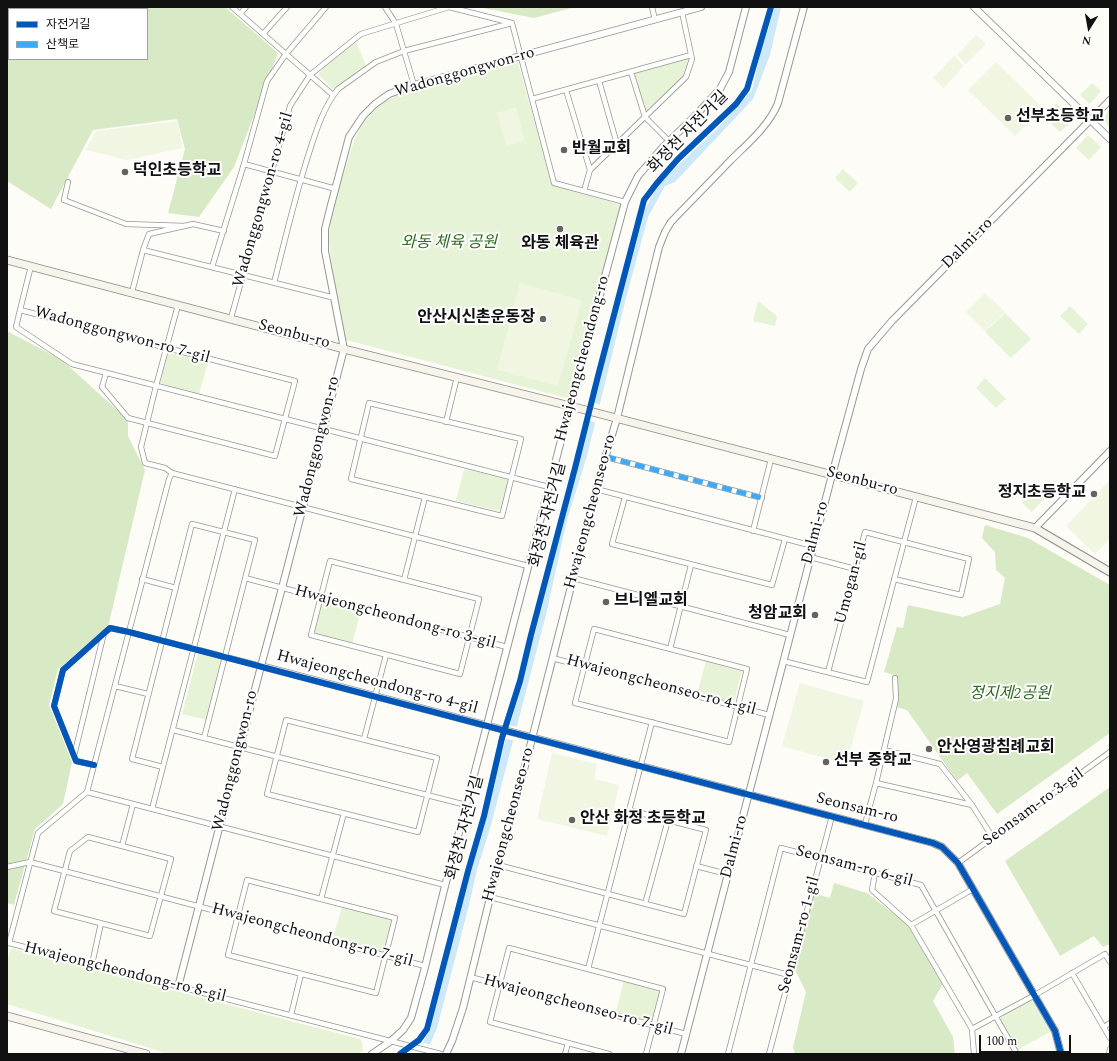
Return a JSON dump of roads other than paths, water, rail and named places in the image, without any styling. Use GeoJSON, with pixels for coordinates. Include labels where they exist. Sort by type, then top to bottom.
{"type":"FeatureCollection","features":[{"type":"Feature","properties":{"kind":"main road","name":"Seonbu-ro"},"geometry":{"type":"LineString","coordinates":[[7,260],[1035,528],[1110,572]]}},
{"type":"Feature","properties":{"kind":"main road"},"geometry":{"type":"LineString","coordinates":[[7,1016],[146,1054]]}},
{"type":"Feature","properties":{"kind":"street"},"geometry":{"type":"LineString","coordinates":[[232,7],[333,95]]}},
{"type":"Feature","properties":{"kind":"street"},"geometry":{"type":"LineString","coordinates":[[240,14],[246,7]]}},
{"type":"Feature","properties":{"kind":"street"},"geometry":{"type":"LineString","coordinates":[[263,34],[287,7]]}},
{"type":"Feature","properties":{"kind":"street"},"geometry":{"type":"LineString","coordinates":[[212,268],[244,164],[267,81],[286,54],[326,7]]}},
{"type":"Feature","properties":{"kind":"street"},"geometry":{"type":"LineString","coordinates":[[385,7],[396,24],[414,86]]}},
{"type":"Feature","properties":{"kind":"street","name":"Wadonggongwon-ro 4-gil"},"geometry":{"type":"LineString","coordinates":[[231,318],[290,106],[310,75],[361,34],[449,7],[512,23]]}},
{"type":"Feature","properties":{"kind":"street"},"geometry":{"type":"LineString","coordinates":[[652,7],[656,20]]}},
{"type":"Feature","properties":{"kind":"street","name":"Wadonggongwon-ro"},"geometry":{"type":"LineString","coordinates":[[178,987],[344,349],[325,252],[325,229],[349,137],[363,116],[375,104],[389,94],[701,7]]}},
{"type":"Feature","properties":{"kind":"street","name":"Hwajeongcheondong-ro"},"geometry":{"type":"LineString","coordinates":[[372,1054],[391,1041],[409,1022],[425,966],[570,406],[625,202],[638,176],[663,147],[720,89],[729,72],[746,7]]}},
{"type":"Feature","properties":{"kind":"street","name":"Hwajeongcheonseo-ro"},"geometry":{"type":"LineString","coordinates":[[446,1054],[452,1042],[463,1008],[498,865],[552,658],[596,490],[617,418],[659,247],[671,222],[755,136],[775,111],[804,7]]}},
{"type":"Feature","properties":{"kind":"street"},"geometry":{"type":"LineString","coordinates":[[974,7],[1110,139]]}},
{"type":"Feature","properties":{"kind":"street"},"geometry":{"type":"LineString","coordinates":[[584,192],[590,170],[686,77],[692,59],[682,12]]}},
{"type":"Feature","properties":{"kind":"street"},"geometry":{"type":"LineString","coordinates":[[274,283],[300,179],[320,120],[333,95],[376,62],[404,51],[512,23],[554,183],[625,202]]}},
{"type":"Feature","properties":{"kind":"street"},"geometry":{"type":"LineString","coordinates":[[532,99],[691,55]]}},
{"type":"Feature","properties":{"kind":"street"},"geometry":{"type":"LineString","coordinates":[[631,72],[645,117],[669,142]]}},
{"type":"Feature","properties":{"kind":"street"},"geometry":{"type":"LineString","coordinates":[[599,81],[617,144]]}},
{"type":"Feature","properties":{"kind":"street"},"geometry":{"type":"LineString","coordinates":[[566,90],[590,170]]}},
{"type":"Feature","properties":{"kind":"street","name":"Dalmi-ro"},"geometry":{"type":"LineString","coordinates":[[680,1054],[832,474],[861,369],[868,350],[892,321],[1110,100]]}},
{"type":"Feature","properties":{"kind":"street"},"geometry":{"type":"LineString","coordinates":[[244,164],[336,188]]}},
{"type":"Feature","properties":{"kind":"street"},"geometry":{"type":"LineString","coordinates":[[68,182],[64,200],[126,224],[186,226]]}},
{"type":"Feature","properties":{"kind":"street"},"geometry":{"type":"LineString","coordinates":[[132,292],[143,250],[149,234],[193,224],[224,231]]}},
{"type":"Feature","properties":{"kind":"street"},"geometry":{"type":"LineString","coordinates":[[143,250],[335,298]]}},
{"type":"Feature","properties":{"kind":"street"},"geometry":{"type":"LineString","coordinates":[[20,310],[31,266]]}},
{"type":"Feature","properties":{"kind":"street"},"geometry":{"type":"LineString","coordinates":[[178,305],[146,422],[141,447],[145,463],[165,468],[172,473],[235,490],[528,566]]}},
{"type":"Feature","properties":{"kind":"street","name":"Wadonggongwon-ro 7-gil"},"geometry":{"type":"LineString","coordinates":[[285,419],[295,381],[20,310],[16,327],[72,364],[512,478],[549,487]]}},
{"type":"Feature","properties":{"kind":"street"},"geometry":{"type":"LineString","coordinates":[[106,373],[102,387],[128,418],[275,456],[285,419]]}},
{"type":"Feature","properties":{"kind":"street"},"geometry":{"type":"LineString","coordinates":[[446,422],[457,377]]}},
{"type":"Feature","properties":{"kind":"street"},"geometry":{"type":"LineString","coordinates":[[369,403],[446,422],[521,440],[502,516],[351,479],[369,403]]}},
{"type":"Feature","properties":{"kind":"street"},"geometry":{"type":"LineString","coordinates":[[1035,528],[1110,451]]}},
{"type":"Feature","properties":{"kind":"street"},"geometry":{"type":"LineString","coordinates":[[606,457],[762,498]]}},
{"type":"Feature","properties":{"kind":"street"},"geometry":{"type":"LineString","coordinates":[[753,531],[771,459]]}},
{"type":"Feature","properties":{"kind":"street"},"geometry":{"type":"LineString","coordinates":[[172,473],[168,479],[87,792],[445,885]]}},
{"type":"Feature","properties":{"kind":"street"},"geometry":{"type":"LineString","coordinates":[[152,809],[235,490]]}},
{"type":"Feature","properties":{"kind":"street"},"geometry":{"type":"LineString","coordinates":[[596,490],[813,546]]}},
{"type":"Feature","properties":{"kind":"street"},"geometry":{"type":"LineString","coordinates":[[404,580],[425,497]]}},
{"type":"Feature","properties":{"kind":"street"},"geometry":{"type":"LineString","coordinates":[[624,497],[612,544],[772,585],[785,539]]}},
{"type":"Feature","properties":{"kind":"street"},"geometry":{"type":"LineString","coordinates":[[783,661],[867,682],[916,497]]}},
{"type":"Feature","properties":{"kind":"street"},"geometry":{"type":"LineString","coordinates":[[163,767],[132,759],[192,524],[255,540],[204,738]]}},
{"type":"Feature","properties":{"kind":"street","name":"Umogan-gil"},"geometry":{"type":"LineString","coordinates":[[828,672],[865,532],[904,542]]}},
{"type":"Feature","properties":{"kind":"street"},"geometry":{"type":"LineString","coordinates":[[894,579],[961,595],[969,559],[904,542]]}},
{"type":"Feature","properties":{"kind":"street"},"geometry":{"type":"LineString","coordinates":[[810,557],[855,569]]}},
{"type":"Feature","properties":{"kind":"street"},"geometry":{"type":"LineString","coordinates":[[330,561],[479,599],[460,674],[311,635],[320,598],[330,561]]}},
{"type":"Feature","properties":{"kind":"street"},"geometry":{"type":"LineString","coordinates":[[670,649],[691,564]]}},
{"type":"Feature","properties":{"kind":"street","name":"Hwajeongcheondong-ro 3-gil"},"geometry":{"type":"LineString","coordinates":[[245,578],[507,647]]}},
{"type":"Feature","properties":{"kind":"street"},"geometry":{"type":"LineString","coordinates":[[573,578],[790,635]]}},
{"type":"Feature","properties":{"kind":"street"},"geometry":{"type":"LineString","coordinates":[[142,579],[176,588]]}},
{"type":"Feature","properties":{"kind":"street"},"geometry":{"type":"LineString","coordinates":[[94,765],[76,760],[54,706],[63,670],[110,628],[261,666]]}},
{"type":"Feature","properties":{"kind":"street"},"geometry":{"type":"LineString","coordinates":[[594,630],[670,649],[748,669],[728,742],[575,703],[594,630]]}},
{"type":"Feature","properties":{"kind":"street"},"geometry":{"type":"LineString","coordinates":[[74,756],[104,633]]}},
{"type":"Feature","properties":{"kind":"street"},"geometry":{"type":"LineString","coordinates":[[364,739],[386,655]]}},
{"type":"Feature","properties":{"kind":"street","name":"Hwajeongcheonseo-ro 4-gil"},"geometry":{"type":"LineString","coordinates":[[552,658],[769,715]]}},
{"type":"Feature","properties":{"kind":"street","name":"Hwajeongcheondong-ro 4-gil"},"geometry":{"type":"LineString","coordinates":[[261,666],[521,734]]}},
{"type":"Feature","properties":{"kind":"street"},"geometry":{"type":"LineString","coordinates":[[865,824],[896,699],[895,678]]}},
{"type":"Feature","properties":{"kind":"street"},"geometry":{"type":"LineString","coordinates":[[115,686],[148,694]]}},
{"type":"Feature","properties":{"kind":"street"},"geometry":{"type":"LineString","coordinates":[[286,720],[437,758],[418,832],[267,794],[277,756],[286,720]]}},
{"type":"Feature","properties":{"kind":"street"},"geometry":{"type":"LineString","coordinates":[[588,969],[652,722]]}},
{"type":"Feature","properties":{"kind":"street"},"geometry":{"type":"LineString","coordinates":[[173,730],[466,806]]}},
{"type":"Feature","properties":{"kind":"street","name":"Seonsam-ro"},"geometry":{"type":"LineString","coordinates":[[521,734],[640,767],[865,824],[942,846],[958,863],[1055,1031],[1061,1054]]}},
{"type":"Feature","properties":{"kind":"street"},"geometry":{"type":"LineString","coordinates":[[884,750],[940,764],[972,805],[993,838]]}},
{"type":"Feature","properties":{"kind":"street","name":"Seonsam-ro 3-gil"},"geometry":{"type":"LineString","coordinates":[[958,863],[1110,752]]}},
{"type":"Feature","properties":{"kind":"street"},"geometry":{"type":"LineString","coordinates":[[876,783],[972,805]]}},
{"type":"Feature","properties":{"kind":"street","name":"Hwajeongcheondong-ro 8-gil"},"geometry":{"type":"LineString","coordinates":[[87,792],[38,833],[9,943],[440,1054]]}},
{"type":"Feature","properties":{"kind":"street"},"geometry":{"type":"LineString","coordinates":[[122,846],[133,804]]}},
{"type":"Feature","properties":{"kind":"street"},"geometry":{"type":"LineString","coordinates":[[498,865],[684,914],[706,830],[629,810]]}},
{"type":"Feature","properties":{"kind":"street"},"geometry":{"type":"LineString","coordinates":[[321,899],[344,813]]}},
{"type":"Feature","properties":{"kind":"street","name":"Seonsam-ro 1-gil"},"geometry":{"type":"LineString","coordinates":[[769,1054],[832,816]]}},
{"type":"Feature","properties":{"kind":"street"},"geometry":{"type":"LineString","coordinates":[[646,904],[668,820]]}},
{"type":"Feature","properties":{"kind":"street"},"geometry":{"type":"LineString","coordinates":[[88,837],[122,846],[171,859],[150,936],[54,911],[70,851],[88,837]]}},
{"type":"Feature","properties":{"kind":"street","name":"Seonsam-ro 6-gil"},"geometry":{"type":"LineString","coordinates":[[728,1054],[781,848],[920,884],[1017,1054]]}},
{"type":"Feature","properties":{"kind":"street"},"geometry":{"type":"LineString","coordinates":[[7,867],[30,862]]}},
{"type":"Feature","properties":{"kind":"street","name":"Hwajeongcheondong-ro 7-gil"},"geometry":{"type":"LineString","coordinates":[[30,862],[425,966]]}},
{"type":"Feature","properties":{"kind":"street"},"geometry":{"type":"LineString","coordinates":[[696,866],[727,874]]}},
{"type":"Feature","properties":{"kind":"street"},"geometry":{"type":"LineString","coordinates":[[875,873],[872,890],[911,925],[972,1029],[974,1054]]}},
{"type":"Feature","properties":{"kind":"street"},"geometry":{"type":"LineString","coordinates":[[247,880],[395,918],[376,993],[228,955],[238,917],[247,880]]}},
{"type":"Feature","properties":{"kind":"street"},"geometry":{"type":"LineString","coordinates":[[911,925],[973,889]]}},
{"type":"Feature","properties":{"kind":"street"},"geometry":{"type":"LineString","coordinates":[[490,897],[789,975]]}},
{"type":"Feature","properties":{"kind":"street"},"geometry":{"type":"LineString","coordinates":[[92,964],[101,924]]}},
{"type":"Feature","properties":{"kind":"street"},"geometry":{"type":"LineString","coordinates":[[609,1054],[490,1022],[510,948],[663,989],[646,1054]]}},
{"type":"Feature","properties":{"kind":"street"},"geometry":{"type":"LineString","coordinates":[[972,1029],[1072,974],[1105,954],[1110,962]]}},
{"type":"Feature","properties":{"kind":"street"},"geometry":{"type":"LineString","coordinates":[[291,1015],[301,974]]}},
{"type":"Feature","properties":{"kind":"street"},"geometry":{"type":"LineString","coordinates":[[1072,974],[1110,1038]]}},
{"type":"Feature","properties":{"kind":"street","name":"Hwajeongcheonseo-ro 7-gil"},"geometry":{"type":"LineString","coordinates":[[470,977],[686,1034]]}},
{"type":"Feature","properties":{"kind":"street"},"geometry":{"type":"LineString","coordinates":[[1104,1027],[1110,1023]]}},
{"type":"Feature","properties":{"kind":"street"},"geometry":{"type":"LineString","coordinates":[[565,1054],[568,1043]]}},
{"type":"Feature","properties":{"kind":"street"},"geometry":{"type":"LineString","coordinates":[[1109,1054],[1110,1049]]}},
{"type":"Feature","properties":{"kind":"water"},"geometry":{"type":"Polygon","coordinates":[[[774,7],[781,7],[770,55],[753,99],[675,182],[665,186],[648,217],[626,298],[587,456],[567,520],[546,615],[491,825],[477,870],[437,1028],[429,1047],[419,1054],[406,1054],[422,1044],[430,1030],[494,780],[522,684],[629,261],[643,213],[659,183],[717,129],[752,90],[760,52],[774,7]]]}},
{"type":"Feature","properties":{"kind":"place","name":"선부초등학교"},"geometry":{"type":"Point","coordinates":[1008,118]}},
{"type":"Feature","properties":{"kind":"place","name":"반월교회"},"geometry":{"type":"Point","coordinates":[564,150]}},
{"type":"Feature","properties":{"kind":"place","name":"덕인초등학교"},"geometry":{"type":"Point","coordinates":[125,172]}},
{"type":"Feature","properties":{"kind":"place","name":"와동 체육관"},"geometry":{"type":"Point","coordinates":[560,229]}},
{"type":"Feature","properties":{"kind":"place","name":"안산시신촌운동장"},"geometry":{"type":"Point","coordinates":[543,319]}},
{"type":"Feature","properties":{"kind":"place","name":"정지초등학교"},"geometry":{"type":"Point","coordinates":[1094,494]}},
{"type":"Feature","properties":{"kind":"place","name":"브니엘교회"},"geometry":{"type":"Point","coordinates":[606,602]}},
{"type":"Feature","properties":{"kind":"place","name":"청암교회"},"geometry":{"type":"Point","coordinates":[815,615]}},
{"type":"Feature","properties":{"kind":"place","name":"안산영광침례교회"},"geometry":{"type":"Point","coordinates":[929,749]}},
{"type":"Feature","properties":{"kind":"place","name":"선부 중학교"},"geometry":{"type":"Point","coordinates":[826,762]}},
{"type":"Feature","properties":{"kind":"place","name":"안산 화정 초등학교"},"geometry":{"type":"Point","coordinates":[572,820]}},
{"type":"Feature","properties":{"kind":"park label","name":"와동 체육 공원"},"geometry":{"type":"Point","coordinates":[449,244]}},
{"type":"Feature","properties":{"kind":"park label","name":"정지제2공원"},"geometry":{"type":"Point","coordinates":[1010,695]}}]}
